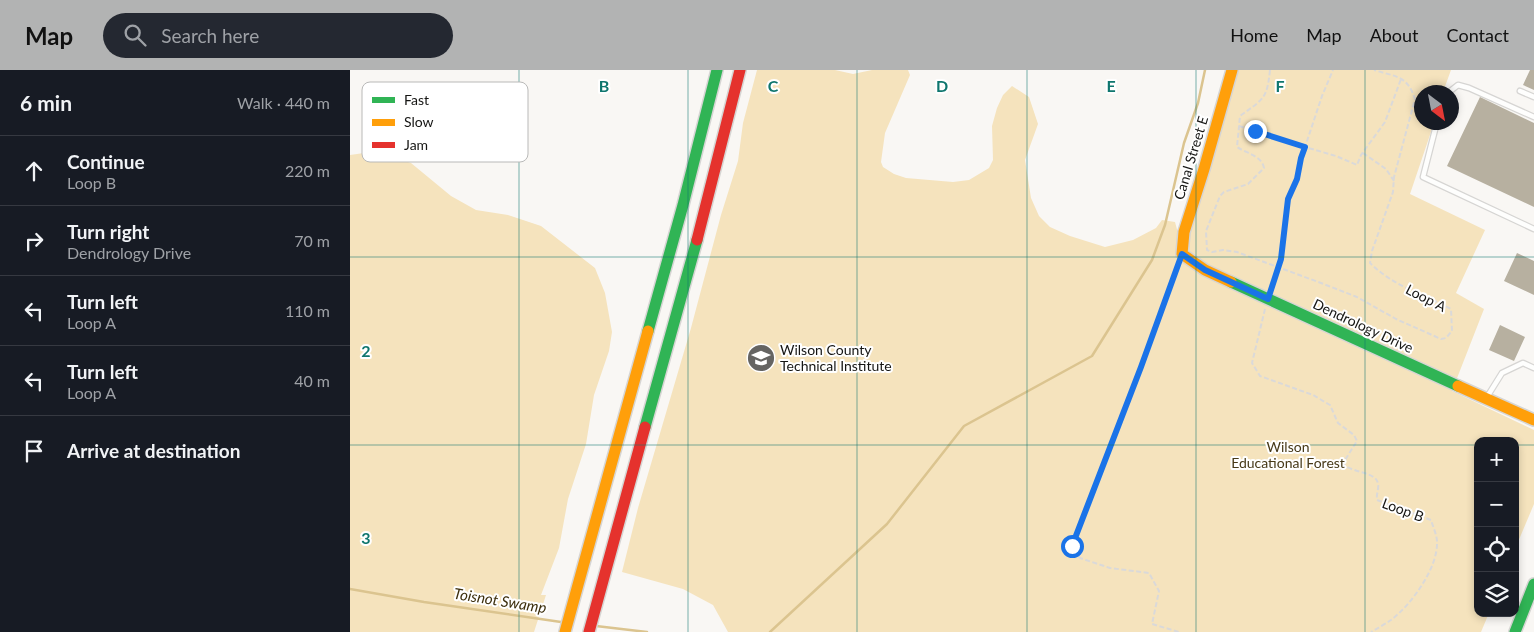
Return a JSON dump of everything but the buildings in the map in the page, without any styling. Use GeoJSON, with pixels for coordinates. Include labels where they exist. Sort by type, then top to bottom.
{"type":"FeatureCollection","features":[{"type":"Feature","properties":{"kind":"main road"},"geometry":{"type":"LineString","coordinates":[[565,632],[683,205],[717,70]]}},
{"type":"Feature","properties":{"kind":"main road"},"geometry":{"type":"LineString","coordinates":[[589,632],[706,211],[740,70]]}},
{"type":"Feature","properties":{"kind":"main road","name":"Canal Street E"},"geometry":{"type":"LineString","coordinates":[[1182,254],[1184,232],[1232,70]]}},
{"type":"Feature","properties":{"kind":"main road","name":"Dendrology Drive"},"geometry":{"type":"LineString","coordinates":[[1182,254],[1205,270],[1534,420]]}},
{"type":"Feature","properties":{"kind":"main road"},"geometry":{"type":"LineString","coordinates":[[1515,632],[1530,607],[1534,584]]}},
{"type":"Feature","properties":{"kind":"lane"},"geometry":{"type":"LineString","coordinates":[[1459,85],[1534,117]]}},
{"type":"Feature","properties":{"kind":"lane"},"geometry":{"type":"LineString","coordinates":[[1520,91],[1534,97]]}},
{"type":"Feature","properties":{"kind":"lane"},"geometry":{"type":"LineString","coordinates":[[1435,130],[1423,177],[1534,228]]}},
{"type":"Feature","properties":{"kind":"lane"},"geometry":{"type":"LineString","coordinates":[[1487,399],[1502,373],[1523,363],[1534,368]]}},
{"type":"Feature","properties":{"kind":"path"},"geometry":{"type":"LineString","coordinates":[[1270,70],[1269,82],[1263,100],[1240,116],[1239,126],[1336,156],[1356,165],[1385,122],[1401,79],[1374,70]]}},
{"type":"Feature","properties":{"kind":"path"},"geometry":{"type":"LineString","coordinates":[[1268,299],[1278,269],[1286,229],[1288,199],[1297,179],[1301,158],[1333,70]]}},
{"type":"Feature","properties":{"kind":"path","name":"Loop A"},"geometry":{"type":"LineString","coordinates":[[1239,126],[1237,147],[1258,158],[1263,162],[1264,168],[1248,184],[1224,192],[1220,196],[1206,231],[1207,250],[1212,252],[1223,250],[1237,252],[1278,269],[1357,297],[1396,319],[1441,339],[1446,338],[1452,331],[1451,309],[1409,290],[1382,274],[1370,263],[1372,251],[1393,192],[1394,181],[1415,100],[1412,89],[1406,81],[1401,79]]}},
{"type":"Feature","properties":{"kind":"path"},"geometry":{"type":"LineString","coordinates":[[1363,153],[1386,169],[1394,181]]}},
{"type":"Feature","properties":{"kind":"path"},"geometry":{"type":"LineString","coordinates":[[1179,632],[1152,624],[1159,590],[1149,574],[1110,568],[1080,558],[1072,546],[1135,384],[1182,254]]}},
{"type":"Feature","properties":{"kind":"path","name":"Loop B"},"geometry":{"type":"LineString","coordinates":[[1268,299],[1252,363],[1260,376],[1313,395],[1330,405],[1338,423],[1354,435],[1357,441],[1345,460],[1344,465],[1350,470],[1370,474],[1376,478],[1378,484],[1377,500],[1431,520],[1437,542],[1435,561],[1404,608],[1391,620],[1371,632]]}},
{"type":"Feature","properties":{"kind":"green space","name":"Wilson Educational Forest"},"geometry":{"type":"Polygon","coordinates":[[[757,70],[835,70],[853,74],[872,70],[908,70],[910,75],[885,133],[881,162],[883,167],[894,174],[906,178],[953,182],[969,180],[989,168],[993,160],[992,126],[1003,95],[1012,86],[1029,97],[1038,124],[1025,160],[1031,198],[1039,216],[1050,227],[1070,236],[1105,247],[1133,240],[1156,228],[1162,220],[1175,222],[1178,233],[1231,70],[1451,70],[1446,85],[1414,85],[1414,130],[1432,130],[1410,194],[1485,230],[1456,293],[1484,309],[1452,391],[1534,430],[1534,504],[1519,540],[1519,437],[1474,437],[1474,617],[1487,617],[1481,632],[728,632],[713,605],[683,589],[622,572],[638,508],[738,161],[743,123],[757,70]]]}},
{"type":"Feature","properties":{"kind":"green space"},"geometry":{"type":"Polygon","coordinates":[[[362,153],[362,162],[411,163],[451,196],[476,210],[508,215],[541,226],[595,268],[605,293],[612,332],[609,351],[594,395],[586,444],[568,499],[559,548],[541,595],[546,595],[534,632],[350,632],[350,155],[362,153]]]}},
{"type":"Feature","properties":{"kind":"waterway"},"geometry":{"type":"LineString","coordinates":[[770,632],[887,524],[964,426],[1092,356],[1152,260],[1165,225],[1184,143],[1198,103],[1205,70]]}},
{"type":"Feature","properties":{"kind":"waterway","name":"Toisnot Swamp"},"geometry":{"type":"LineString","coordinates":[[350,589],[561,622]]}},
{"type":"Feature","properties":{"kind":"waterway","name":"Toisnot Swamp"},"geometry":{"type":"LineString","coordinates":[[596,626],[647,632]]}},
{"type":"Feature","properties":{"kind":"traffic: fast"},"geometry":{"type":"LineString","coordinates":[[648,331],[683,205],[717,70]]}},
{"type":"Feature","properties":{"kind":"traffic: fast"},"geometry":{"type":"LineString","coordinates":[[645,427],[697,240]]}},
{"type":"Feature","properties":{"kind":"traffic: fast"},"geometry":{"type":"LineString","coordinates":[[1231,282],[1458,386]]}},
{"type":"Feature","properties":{"kind":"traffic: fast"},"geometry":{"type":"LineString","coordinates":[[1515,632],[1534,584]]}},
{"type":"Feature","properties":{"kind":"traffic: slow"},"geometry":{"type":"LineString","coordinates":[[1231,282],[1205,270],[1182,254],[1184,232],[1232,70]]}},
{"type":"Feature","properties":{"kind":"traffic: slow"},"geometry":{"type":"LineString","coordinates":[[565,632],[648,331]]}},
{"type":"Feature","properties":{"kind":"traffic: slow"},"geometry":{"type":"LineString","coordinates":[[1458,386],[1534,420]]}},
{"type":"Feature","properties":{"kind":"traffic: jam"},"geometry":{"type":"LineString","coordinates":[[697,240],[740,70]]}},
{"type":"Feature","properties":{"kind":"traffic: jam"},"geometry":{"type":"LineString","coordinates":[[589,632],[645,427]]}},
{"type":"Feature","properties":{"kind":"place","name":"Wilson County Technical Institute"},"geometry":{"type":"Point","coordinates":[761,358]}},
{"type":"Feature","properties":{"kind":"route"},"geometry":{"type":"LineString","coordinates":[[1072,546],[1182,254],[1205,270],[1268,299],[1281,259],[1288,199],[1297,179],[1305,147],[1255,131]]}}]}
